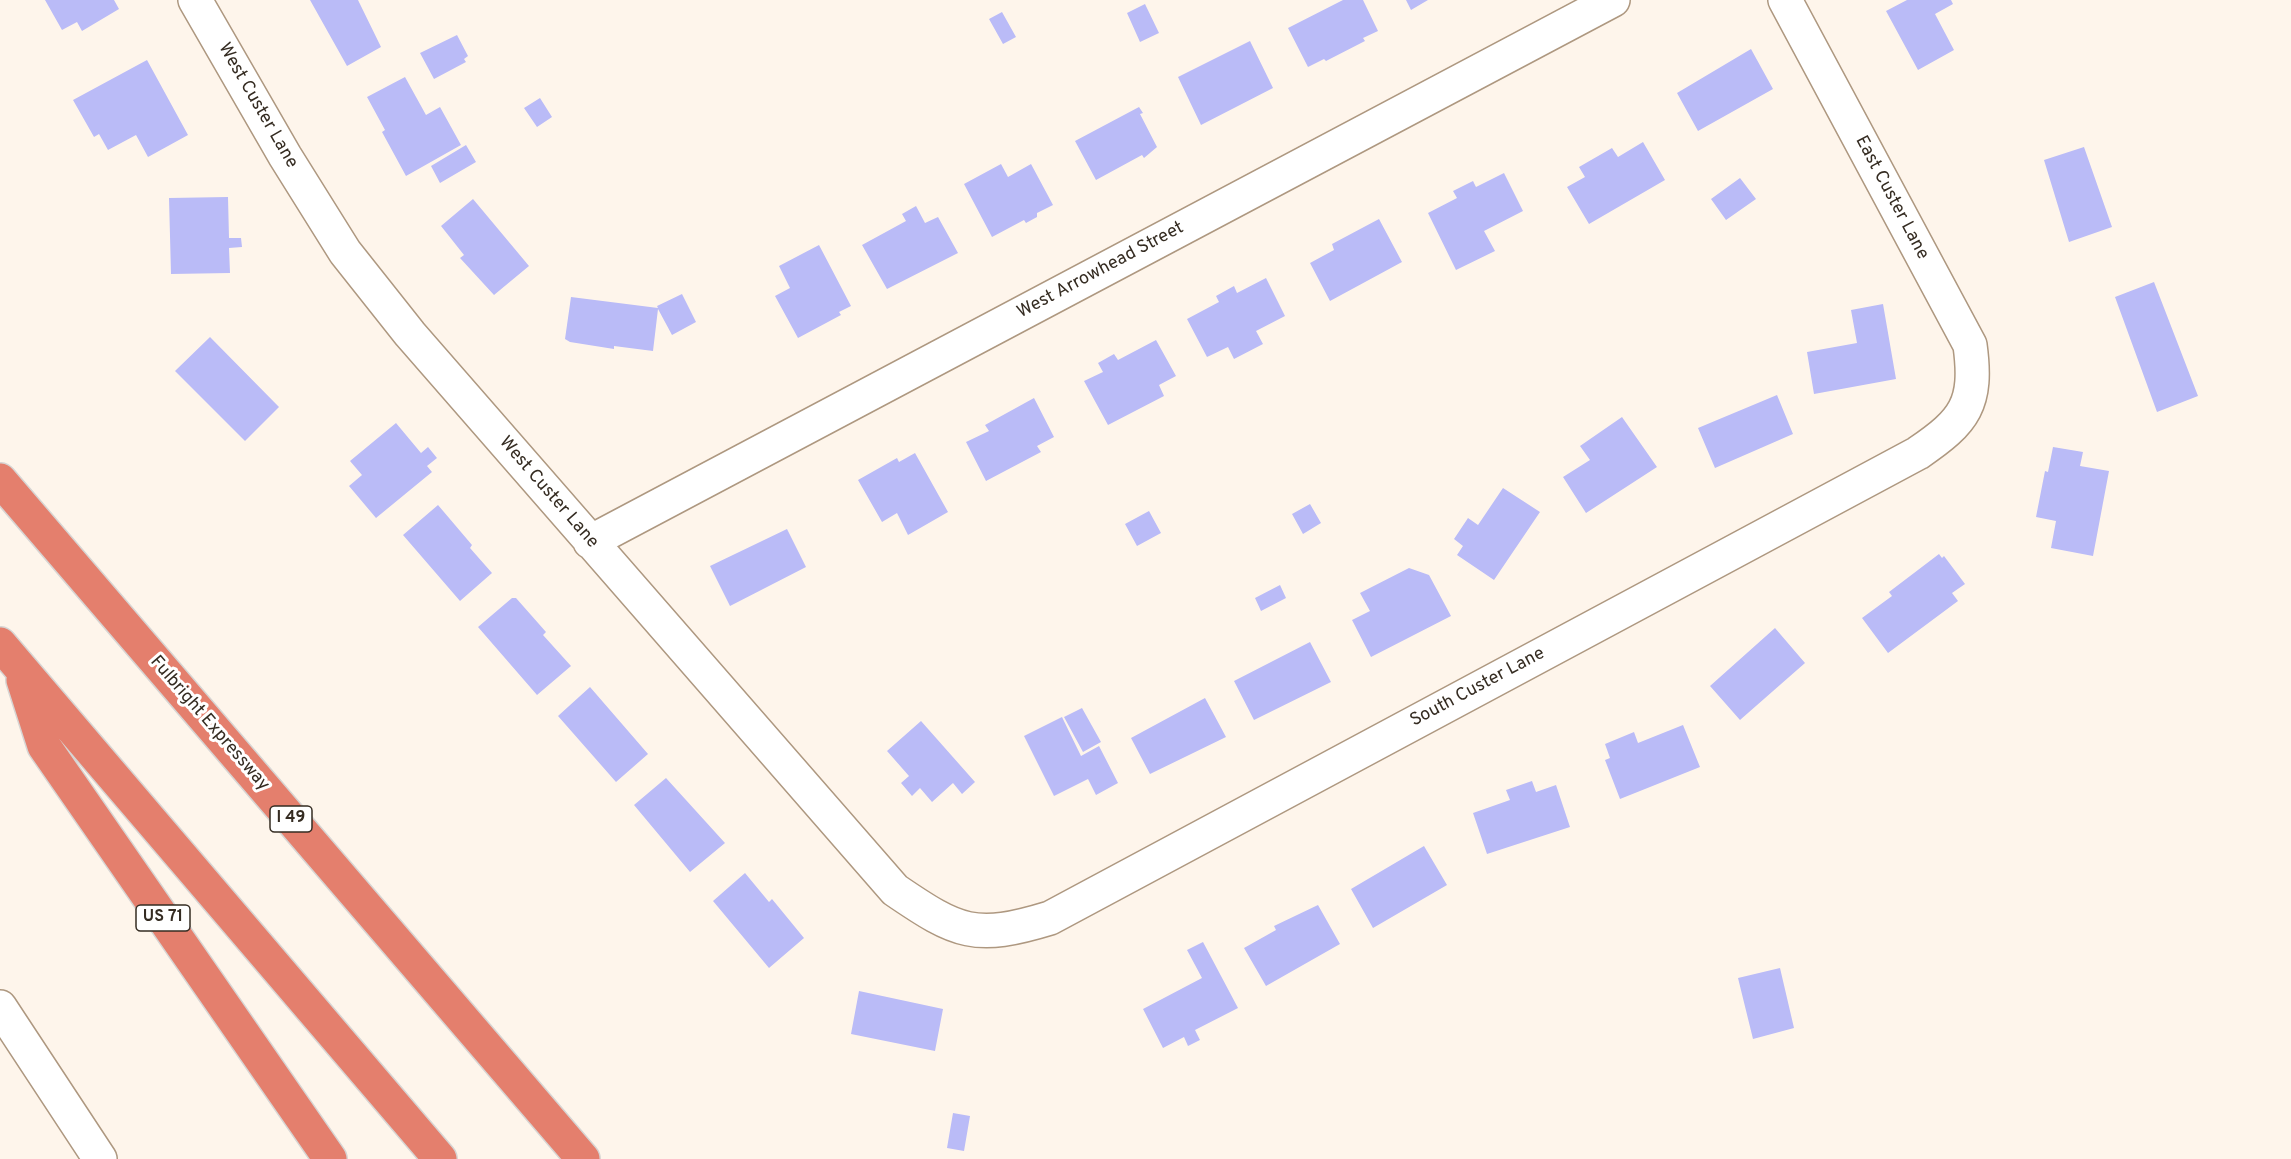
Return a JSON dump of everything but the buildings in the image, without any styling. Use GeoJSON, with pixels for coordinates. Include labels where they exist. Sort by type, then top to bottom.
{"type":"FeatureCollection","features":[{"type":"Feature","properties":{"kind":"highway","name":"Fulbright Expressway"},"geometry":{"type":"LineString","coordinates":[[0,480],[583,1159]]}},
{"type":"Feature","properties":{"kind":"highway","name":"US 71"},"geometry":{"type":"LineString","coordinates":[[10,655],[44,746],[330,1159]]}},
{"type":"Feature","properties":{"kind":"highway"},"geometry":{"type":"LineString","coordinates":[[10,655],[440,1159]]}},
{"type":"Feature","properties":{"kind":"street","name":"West Custer Lane"},"geometry":{"type":"LineString","coordinates":[[195,0],[285,156],[345,252],[410,334],[895,890],[932,915],[966,930]]}},
{"type":"Feature","properties":{"kind":"street","name":"West Arrowhead Street"},"geometry":{"type":"LineString","coordinates":[[590,542],[1613,0]]}},
{"type":"Feature","properties":{"kind":"street","name":"East Custer Lane"},"geometry":{"type":"LineString","coordinates":[[1785,0],[1970,345],[1974,374],[1969,402]]}},
{"type":"Feature","properties":{"kind":"street","name":"South Custer Lane"},"geometry":{"type":"LineString","coordinates":[[966,930],[1008,931],[1050,918],[1918,453],[1951,430],[1969,402]]}},
{"type":"Feature","properties":{"kind":"street"},"geometry":{"type":"LineString","coordinates":[[0,1007],[100,1159]]}}]}
